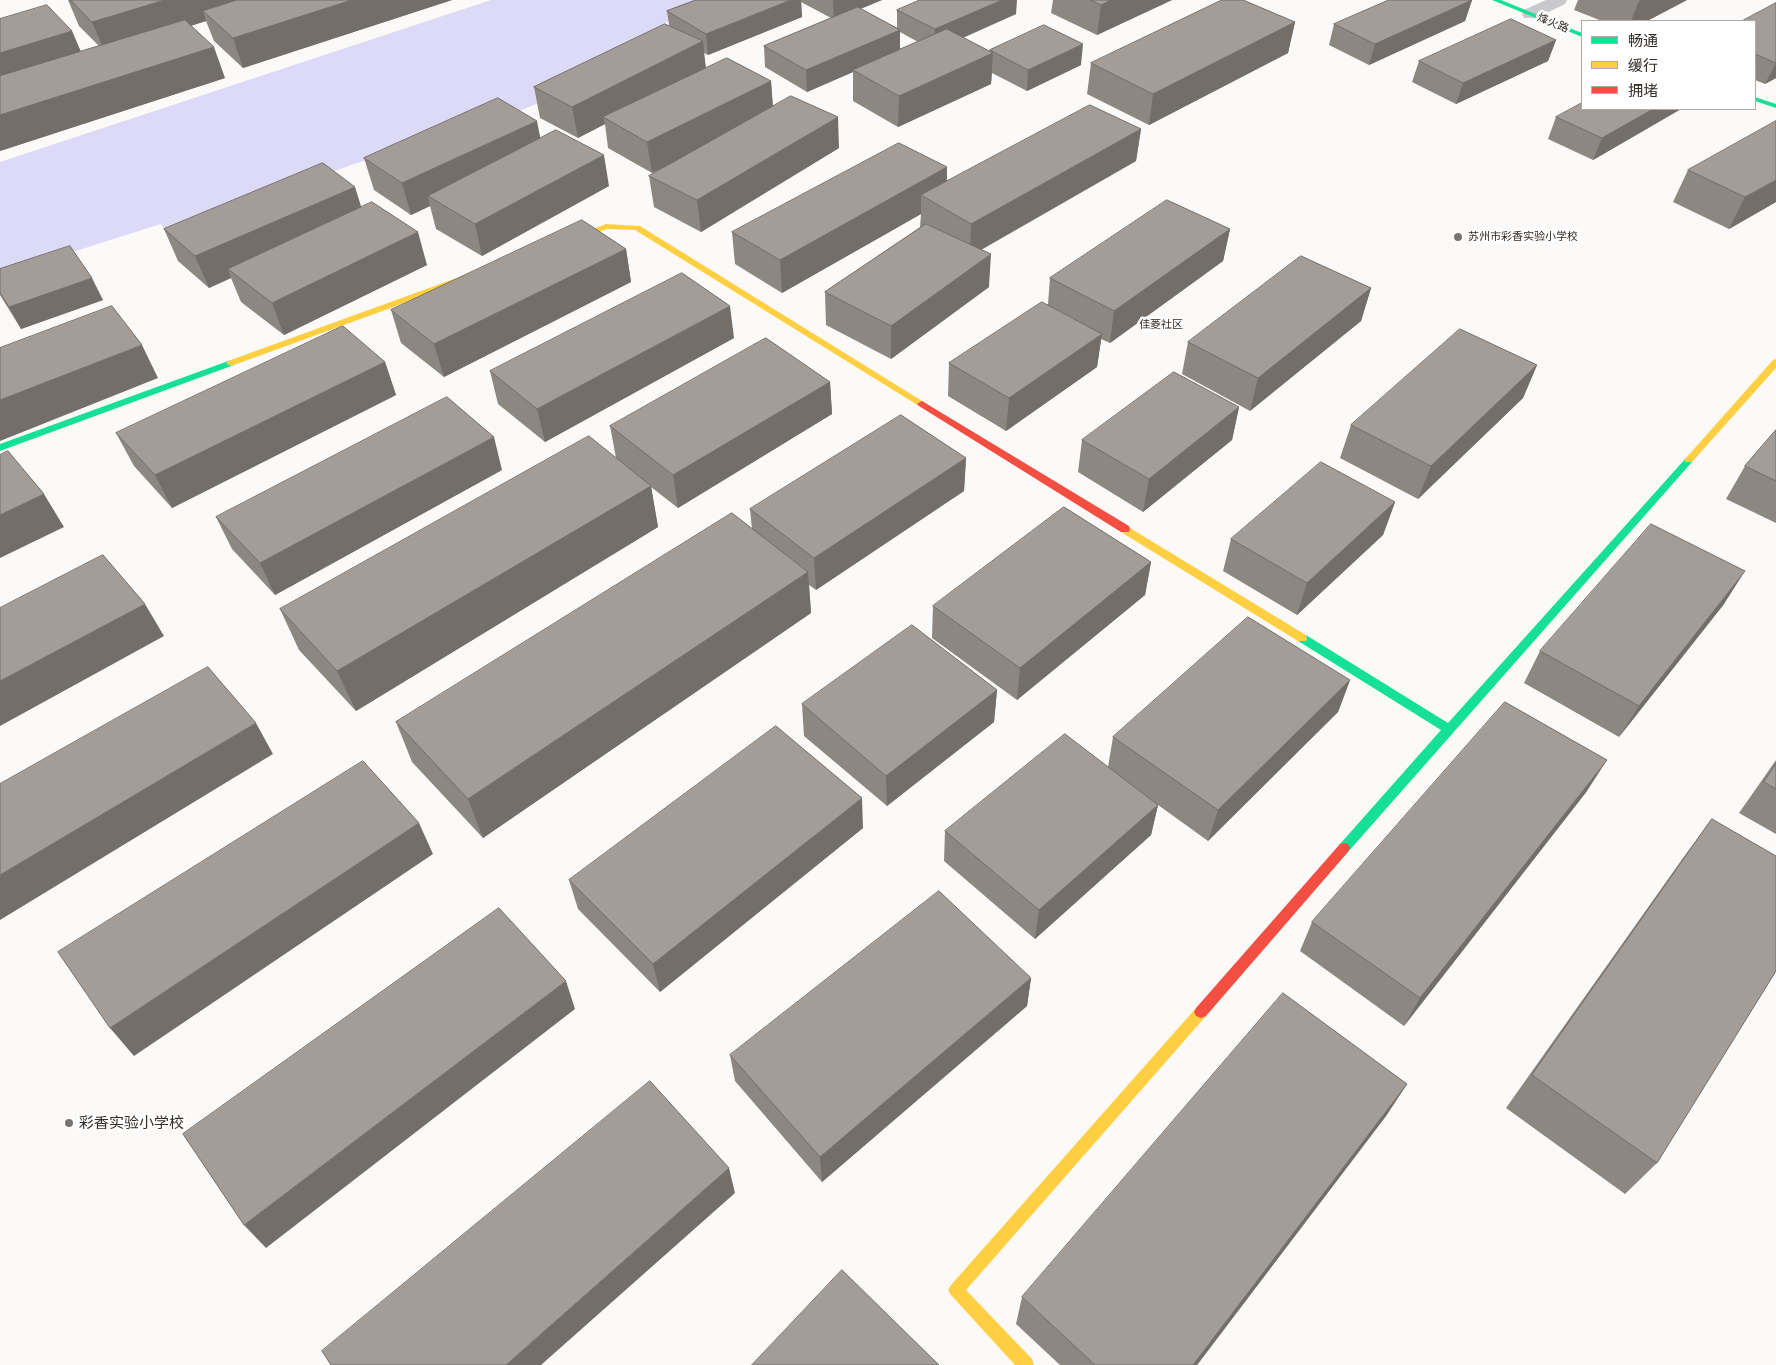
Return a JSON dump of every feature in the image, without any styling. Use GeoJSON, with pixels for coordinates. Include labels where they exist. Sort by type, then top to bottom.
{"type":"FeatureCollection","features":[{"type":"Feature","properties":{"kind":"street","name":"烽火路"},"geometry":{"type":"LineString","coordinates":[[1495,0],[1581,35]]}},
{"type":"Feature","properties":{"kind":"street"},"geometry":{"type":"LineString","coordinates":[[1530,14],[1559,0]]}},
{"type":"Feature","properties":{"kind":"street"},"geometry":{"type":"LineString","coordinates":[[1756,99],[1776,106]]}},
{"type":"Feature","properties":{"kind":"street"},"geometry":{"type":"LineString","coordinates":[[550,247],[606,226],[637,228],[1449,729]]}},
{"type":"Feature","properties":{"kind":"street"},"geometry":{"type":"LineString","coordinates":[[0,448],[485,270]]}},
{"type":"Feature","properties":{"kind":"street"},"geometry":{"type":"LineString","coordinates":[[1026,1365],[956,1290],[1449,729],[1776,362]]}},
{"type":"Feature","properties":{"kind":"water"},"geometry":{"type":"Polygon","coordinates":[[[491,0],[700,0],[556,96],[497,120],[357,163],[166,231],[161,224],[0,275],[0,162],[491,0]]]}},
{"type":"Feature","properties":{"kind":"building"},"geometry":{"type":"Polygon","coordinates":[[[71,0],[165,0],[92,22],[71,0]]]}},
{"type":"Feature","properties":{"kind":"building"},"geometry":{"type":"Polygon","coordinates":[[[237,0],[352,0],[233,38],[203,11],[237,0]]]}},
{"type":"Feature","properties":{"kind":"building"},"geometry":{"type":"Polygon","coordinates":[[[696,0],[791,0],[706,34],[667,11],[696,0]]]}},
{"type":"Feature","properties":{"kind":"building"},"geometry":{"type":"Polygon","coordinates":[[[920,0],[1002,0],[935,29],[897,10],[920,0]]]}},
{"type":"Feature","properties":{"kind":"building"},"geometry":{"type":"Polygon","coordinates":[[[1091,0],[1111,0],[1101,5],[1091,0]]]}},
{"type":"Feature","properties":{"kind":"building"},"geometry":{"type":"Polygon","coordinates":[[[1222,0],[1243,0],[1295,22],[1153,94],[1091,63],[1222,0]]]}},
{"type":"Feature","properties":{"kind":"building"},"geometry":{"type":"Polygon","coordinates":[[[1389,0],[1472,0],[1375,44],[1334,24],[1389,0]]]}},
{"type":"Feature","properties":{"kind":"building"},"geometry":{"type":"Polygon","coordinates":[[[1776,3],[1776,63],[1756,54],[1756,20],[1744,20],[1776,3]]]}},
{"type":"Feature","properties":{"kind":"building"},"geometry":{"type":"Polygon","coordinates":[[[47,5],[72,31],[0,53],[0,19],[47,5]]]}},
{"type":"Feature","properties":{"kind":"building"},"geometry":{"type":"Polygon","coordinates":[[[858,7],[900,30],[806,70],[764,46],[858,7]]]}},
{"type":"Feature","properties":{"kind":"building"},"geometry":{"type":"Polygon","coordinates":[[[1511,19],[1556,40],[1463,83],[1419,61],[1511,19]]]}},
{"type":"Feature","properties":{"kind":"building"},"geometry":{"type":"Polygon","coordinates":[[[185,20],[214,47],[0,115],[0,76],[185,20]]]}},
{"type":"Feature","properties":{"kind":"building"},"geometry":{"type":"Polygon","coordinates":[[[665,24],[703,41],[572,107],[534,87],[665,24]]]}},
{"type":"Feature","properties":{"kind":"building"},"geometry":{"type":"Polygon","coordinates":[[[1044,25],[1083,44],[1028,70],[990,50],[1044,25]]]}},
{"type":"Feature","properties":{"kind":"building"},"geometry":{"type":"Polygon","coordinates":[[[947,29],[993,53],[899,96],[853,70],[947,29]]]}},
{"type":"Feature","properties":{"kind":"building"},"geometry":{"type":"Polygon","coordinates":[[[727,58],[771,81],[647,142],[603,117],[727,58]]]}},
{"type":"Feature","properties":{"kind":"building"},"geometry":{"type":"Polygon","coordinates":[[[791,96],[838,117],[697,200],[649,176],[791,96]]]}},
{"type":"Feature","properties":{"kind":"building"},"geometry":{"type":"Polygon","coordinates":[[[498,98],[537,121],[402,183],[364,158],[498,98]]]}},
{"type":"Feature","properties":{"kind":"building"},"geometry":{"type":"Polygon","coordinates":[[[1581,104],[1581,110],[1651,110],[1602,138],[1556,117],[1581,104]]]}},
{"type":"Feature","properties":{"kind":"building"},"geometry":{"type":"Polygon","coordinates":[[[1090,105],[1141,129],[971,224],[921,195],[1090,105]]]}},
{"type":"Feature","properties":{"kind":"building"},"geometry":{"type":"Polygon","coordinates":[[[1776,121],[1776,180],[1745,197],[1688,170],[1776,121]]]}},
{"type":"Feature","properties":{"kind":"building"},"geometry":{"type":"Polygon","coordinates":[[[556,130],[604,155],[475,224],[428,196],[556,130]]]}},
{"type":"Feature","properties":{"kind":"building"},"geometry":{"type":"Polygon","coordinates":[[[899,143],[947,167],[780,260],[732,232],[899,143]]]}},
{"type":"Feature","properties":{"kind":"building"},"geometry":{"type":"Polygon","coordinates":[[[323,163],[355,187],[195,256],[164,229],[323,163]]]}},
{"type":"Feature","properties":{"kind":"building"},"geometry":{"type":"Polygon","coordinates":[[[1167,200],[1230,229],[1114,311],[1050,278],[1167,200]]]}},
{"type":"Feature","properties":{"kind":"building"},"geometry":{"type":"Polygon","coordinates":[[[372,202],[418,232],[272,303],[228,269],[372,202]]]}},
{"type":"Feature","properties":{"kind":"building"},"geometry":{"type":"Polygon","coordinates":[[[582,220],[626,249],[434,344],[391,310],[582,220]]]}},
{"type":"Feature","properties":{"kind":"building"},"geometry":{"type":"Polygon","coordinates":[[[926,224],[991,254],[891,326],[825,292],[926,224]]]}},
{"type":"Feature","properties":{"kind":"building"},"geometry":{"type":"Polygon","coordinates":[[[70,246],[92,278],[9,307],[0,293],[0,269],[70,246]]]}},
{"type":"Feature","properties":{"kind":"building"},"geometry":{"type":"Polygon","coordinates":[[[1301,256],[1371,288],[1258,378],[1188,342],[1301,256]]]}},
{"type":"Feature","properties":{"kind":"building"},"geometry":{"type":"Polygon","coordinates":[[[682,273],[730,306],[537,409],[490,371],[682,273]]]}},
{"type":"Feature","properties":{"kind":"building"},"geometry":{"type":"Polygon","coordinates":[[[1042,302],[1102,334],[1009,398],[949,363],[1042,302]]]}},
{"type":"Feature","properties":{"kind":"building"},"geometry":{"type":"Polygon","coordinates":[[[112,306],[142,345],[0,400],[0,348],[112,306]]]}},
{"type":"Feature","properties":{"kind":"building"},"geometry":{"type":"Polygon","coordinates":[[[343,326],[385,362],[155,475],[116,433],[343,326]]]}},
{"type":"Feature","properties":{"kind":"building"},"geometry":{"type":"Polygon","coordinates":[[[1460,329],[1537,365],[1431,466],[1351,425],[1460,329]]]}},
{"type":"Feature","properties":{"kind":"building"},"geometry":{"type":"Polygon","coordinates":[[[766,338],[830,382],[673,475],[610,426],[766,338]]]}},
{"type":"Feature","properties":{"kind":"building"},"geometry":{"type":"Polygon","coordinates":[[[1174,372],[1239,407],[1149,479],[1082,440],[1174,372]]]}},
{"type":"Feature","properties":{"kind":"building"},"geometry":{"type":"Polygon","coordinates":[[[447,397],[494,437],[260,563],[216,517],[447,397]]]}},
{"type":"Feature","properties":{"kind":"building"},"geometry":{"type":"Polygon","coordinates":[[[901,415],[966,458],[814,558],[750,509],[901,415]]]}},
{"type":"Feature","properties":{"kind":"building"},"geometry":{"type":"Polygon","coordinates":[[[1776,430],[1776,481],[1745,466],[1776,430]]]}},
{"type":"Feature","properties":{"kind":"building"},"geometry":{"type":"Polygon","coordinates":[[[589,436],[651,486],[337,671],[280,609],[589,436]]]}},
{"type":"Feature","properties":{"kind":"building"},"geometry":{"type":"Polygon","coordinates":[[[8,451],[44,494],[0,515],[0,455],[8,451]]]}},
{"type":"Feature","properties":{"kind":"building"},"geometry":{"type":"Polygon","coordinates":[[[1321,462],[1395,502],[1307,583],[1231,539],[1321,462]]]}},
{"type":"Feature","properties":{"kind":"building"},"geometry":{"type":"Polygon","coordinates":[[[1064,507],[1151,562],[1020,668],[933,606],[1064,507]]]}},
{"type":"Feature","properties":{"kind":"building"},"geometry":{"type":"Polygon","coordinates":[[[732,513],[808,572],[468,799],[396,722],[732,513]]]}},
{"type":"Feature","properties":{"kind":"building"},"geometry":{"type":"Polygon","coordinates":[[[1651,524],[1745,571],[1639,706],[1540,651],[1651,524]]]}},
{"type":"Feature","properties":{"kind":"building"},"geometry":{"type":"Polygon","coordinates":[[[103,555],[145,604],[0,681],[0,608],[103,555]]]}},
{"type":"Feature","properties":{"kind":"building"},"geometry":{"type":"Polygon","coordinates":[[[1248,617],[1350,680],[1218,810],[1113,737],[1248,617]]]}},
{"type":"Feature","properties":{"kind":"building"},"geometry":{"type":"Polygon","coordinates":[[[912,625],[997,690],[886,776],[802,704],[912,625]]]}},
{"type":"Feature","properties":{"kind":"building"},"geometry":{"type":"Polygon","coordinates":[[[208,667],[256,723],[0,875],[0,784],[208,667]]]}},
{"type":"Feature","properties":{"kind":"building"},"geometry":{"type":"Polygon","coordinates":[[[1505,702],[1607,760],[1420,998],[1312,922],[1505,702]]]}},
{"type":"Feature","properties":{"kind":"building"},"geometry":{"type":"Polygon","coordinates":[[[776,726],[862,798],[653,964],[569,880],[776,726]]]}},
{"type":"Feature","properties":{"kind":"building"},"geometry":{"type":"Polygon","coordinates":[[[1065,734],[1158,805],[1039,910],[945,831],[1065,734]]]}},
{"type":"Feature","properties":{"kind":"building"},"geometry":{"type":"Polygon","coordinates":[[[363,761],[419,823],[110,1028],[58,952],[363,761]]]}},
{"type":"Feature","properties":{"kind":"building"},"geometry":{"type":"Polygon","coordinates":[[[1776,764],[1776,789],[1764,782],[1776,764]]]}},
{"type":"Feature","properties":{"kind":"building"},"geometry":{"type":"Polygon","coordinates":[[[1712,819],[1776,856],[1776,971],[1657,1163],[1532,1075],[1712,819]]]}},
{"type":"Feature","properties":{"kind":"building"},"geometry":{"type":"Polygon","coordinates":[[[939,891],[1031,978],[820,1157],[730,1055],[939,891]]]}},
{"type":"Feature","properties":{"kind":"building"},"geometry":{"type":"Polygon","coordinates":[[[499,908],[566,981],[244,1225],[183,1134],[499,908]]]}},
{"type":"Feature","properties":{"kind":"building"},"geometry":{"type":"Polygon","coordinates":[[[1283,993],[1407,1084],[1193,1365],[1095,1365],[1022,1297],[1283,993]]]}},
{"type":"Feature","properties":{"kind":"building"},"geometry":{"type":"Polygon","coordinates":[[[650,1081],[729,1168],[506,1365],[331,1365],[322,1351],[650,1081]]]}},
{"type":"Feature","properties":{"kind":"building"},"geometry":{"type":"Polygon","coordinates":[[[842,1270],[939,1365],[752,1365],[842,1270]]]}},
{"type":"Feature","properties":{"kind":"traffic: fast"},"geometry":{"type":"LineString","coordinates":[[1495,0],[1581,35]]}},
{"type":"Feature","properties":{"kind":"traffic: fast"},"geometry":{"type":"LineString","coordinates":[[1756,99],[1776,106]]}},
{"type":"Feature","properties":{"kind":"traffic: fast"},"geometry":{"type":"LineString","coordinates":[[0,448],[231,363]]}},
{"type":"Feature","properties":{"kind":"traffic: fast"},"geometry":{"type":"LineString","coordinates":[[1449,729],[1689,460]]}},
{"type":"Feature","properties":{"kind":"traffic: fast"},"geometry":{"type":"LineString","coordinates":[[1302,638],[1449,729],[1344,848]]}},
{"type":"Feature","properties":{"kind":"traffic: slow"},"geometry":{"type":"LineString","coordinates":[[563,242],[606,226],[637,228],[922,404]]}},
{"type":"Feature","properties":{"kind":"traffic: slow"},"geometry":{"type":"LineString","coordinates":[[231,363],[473,275]]}},
{"type":"Feature","properties":{"kind":"traffic: slow"},"geometry":{"type":"LineString","coordinates":[[1689,460],[1776,362]]}},
{"type":"Feature","properties":{"kind":"traffic: slow"},"geometry":{"type":"LineString","coordinates":[[1125,529],[1302,638]]}},
{"type":"Feature","properties":{"kind":"traffic: slow"},"geometry":{"type":"LineString","coordinates":[[1026,1365],[956,1290],[1201,1012]]}},
{"type":"Feature","properties":{"kind":"traffic: jam"},"geometry":{"type":"LineString","coordinates":[[922,404],[1125,529]]}},
{"type":"Feature","properties":{"kind":"traffic: jam"},"geometry":{"type":"LineString","coordinates":[[1201,1012],[1344,848]]}},
{"type":"Feature","properties":{"kind":"place","name":"苏州市彩香实验小学校"},"geometry":{"type":"Point","coordinates":[1458,237]}},
{"type":"Feature","properties":{"kind":"place","name":"彩香实验小学校"},"geometry":{"type":"Point","coordinates":[69,1123]}},
{"type":"Feature","properties":{"kind":"district","name":"佳菱社区"},"geometry":{"type":"Point","coordinates":[1161,325]}}]}
